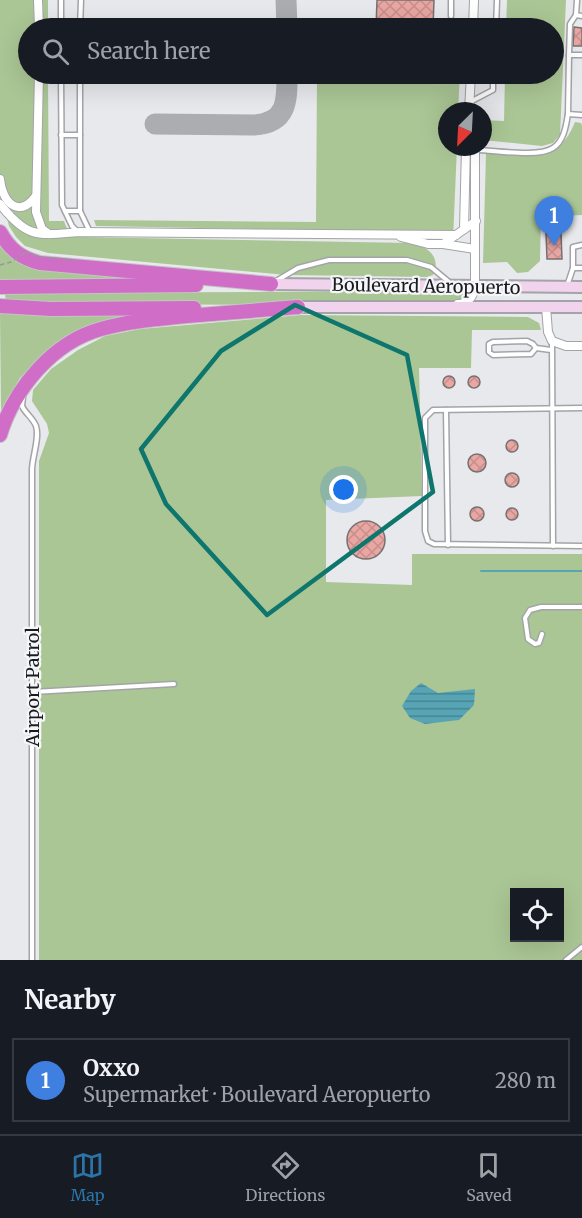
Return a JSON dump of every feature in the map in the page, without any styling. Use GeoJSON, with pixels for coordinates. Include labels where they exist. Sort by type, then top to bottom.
{"type":"FeatureCollection","features":[{"type":"Feature","properties":{"kind":"highway"},"geometry":{"type":"LineString","coordinates":[[0,232],[16,254],[40,263],[271,284]]}},
{"type":"Feature","properties":{"kind":"highway"},"geometry":{"type":"LineString","coordinates":[[1,287],[271,284]]}},
{"type":"Feature","properties":{"kind":"highway"},"geometry":{"type":"LineString","coordinates":[[1,306],[51,309],[298,307]]}},
{"type":"Feature","properties":{"kind":"highway"},"geometry":{"type":"LineString","coordinates":[[0,435],[14,400],[37,369],[77,339],[98,329],[132,322],[298,307]]}},
{"type":"Feature","properties":{"kind":"street"},"geometry":{"type":"LineString","coordinates":[[38,0],[39,18]]}},
{"type":"Feature","properties":{"kind":"street"},"geometry":{"type":"LineString","coordinates":[[473,18],[474,0]]}},
{"type":"Feature","properties":{"kind":"street"},"geometry":{"type":"LineString","coordinates":[[39,84],[36,212],[42,229],[50,234]]}},
{"type":"Feature","properties":{"kind":"street"},"geometry":{"type":"LineString","coordinates":[[469,102],[470,84]]}},
{"type":"Feature","properties":{"kind":"street"},"geometry":{"type":"LineString","coordinates":[[464,229],[466,156]]}},
{"type":"Feature","properties":{"kind":"street"},"geometry":{"type":"LineString","coordinates":[[346,306],[464,303],[470,299],[475,287],[475,156]]}},
{"type":"Feature","properties":{"kind":"street"},"geometry":{"type":"LineString","coordinates":[[0,179],[2,194],[16,206],[24,207],[37,195]]}},
{"type":"Feature","properties":{"kind":"street"},"geometry":{"type":"LineString","coordinates":[[0,204],[26,231],[50,234],[90,232],[456,235]]}},
{"type":"Feature","properties":{"kind":"street"},"geometry":{"type":"LineString","coordinates":[[443,244],[476,221]]}},
{"type":"Feature","properties":{"kind":"street"},"geometry":{"type":"LineString","coordinates":[[394,235],[428,244],[475,249]]}},
{"type":"Feature","properties":{"kind":"street","name":"Boulevard Aeropuerto"},"geometry":{"type":"LineString","coordinates":[[271,284],[582,287]]}},
{"type":"Feature","properties":{"kind":"street","name":"Boulevard Aeropuerto"},"geometry":{"type":"LineString","coordinates":[[298,307],[582,307]]}},
{"type":"Feature","properties":{"kind":"street"},"geometry":{"type":"LineString","coordinates":[[546,307],[548,332],[552,341],[566,346],[582,346]]}},
{"type":"Feature","properties":{"kind":"lane"},"geometry":{"type":"LineString","coordinates":[[61,0],[61,18]]}},
{"type":"Feature","properties":{"kind":"lane"},"geometry":{"type":"LineString","coordinates":[[80,18],[81,0]]}},
{"type":"Feature","properties":{"kind":"lane"},"geometry":{"type":"LineString","coordinates":[[451,0],[451,16]]}},
{"type":"Feature","properties":{"kind":"lane"},"geometry":{"type":"LineString","coordinates":[[496,18],[497,0]]}},
{"type":"Feature","properties":{"kind":"lane"},"geometry":{"type":"LineString","coordinates":[[492,149],[541,153],[553,148],[564,133],[568,114],[570,24],[579,16],[577,0]]}},
{"type":"Feature","properties":{"kind":"lane"},"geometry":{"type":"LineString","coordinates":[[569,55],[582,55]]}},
{"type":"Feature","properties":{"kind":"lane"},"geometry":{"type":"LineString","coordinates":[[61,84],[62,201],[72,226],[81,232]]}},
{"type":"Feature","properties":{"kind":"lane"},"geometry":{"type":"LineString","coordinates":[[80,84],[80,211],[90,232]]}},
{"type":"Feature","properties":{"kind":"lane"},"geometry":{"type":"LineString","coordinates":[[476,102],[493,90],[493,84]]}},
{"type":"Feature","properties":{"kind":"lane"},"geometry":{"type":"LineString","coordinates":[[568,114],[582,115]]}},
{"type":"Feature","properties":{"kind":"lane"},"geometry":{"type":"LineString","coordinates":[[62,135],[80,135]]}},
{"type":"Feature","properties":{"kind":"lane"},"geometry":{"type":"LineString","coordinates":[[65,211],[80,211]]}},
{"type":"Feature","properties":{"kind":"lane"},"geometry":{"type":"LineString","coordinates":[[566,287],[573,268],[573,247],[582,245]]}},
{"type":"Feature","properties":{"kind":"lane"},"geometry":{"type":"LineString","coordinates":[[271,284],[298,268],[329,260],[407,260],[431,267],[454,287]]}},
{"type":"Feature","properties":{"kind":"lane"},"geometry":{"type":"LineString","coordinates":[[573,268],[582,268]]}},
{"type":"Feature","properties":{"kind":"lane"},"geometry":{"type":"LineString","coordinates":[[536,348],[531,354],[493,355],[489,349],[490,343],[493,342],[527,341],[536,348],[551,350]]}},
{"type":"Feature","properties":{"kind":"lane"},"geometry":{"type":"LineString","coordinates":[[552,341],[553,546]]}},
{"type":"Feature","properties":{"kind":"lane","name":"Airport Patrol"},"geometry":{"type":"LineString","coordinates":[[32,960],[32,456],[37,428],[22,406],[37,369]]}},
{"type":"Feature","properties":{"kind":"lane"},"geometry":{"type":"LineString","coordinates":[[582,408],[433,410],[425,418],[425,531],[431,543],[582,546]]}},
{"type":"Feature","properties":{"kind":"lane"},"geometry":{"type":"LineString","coordinates":[[446,410],[447,545]]}},
{"type":"Feature","properties":{"kind":"lane"},"geometry":{"type":"LineString","coordinates":[[542,634],[539,643],[535,644],[528,639],[525,618],[530,610],[541,607],[582,607]]}},
{"type":"Feature","properties":{"kind":"lane"},"geometry":{"type":"LineString","coordinates":[[33,692],[174,684]]}},
{"type":"Feature","properties":{"kind":"lane"},"geometry":{"type":"LineString","coordinates":[[566,960],[582,947]]}},
{"type":"Feature","properties":{"kind":"path"},"geometry":{"type":"LineString","coordinates":[[0,265],[11,262],[26,252],[39,257],[76,260]]}},
{"type":"Feature","properties":{"kind":"highlighted area"},"geometry":{"type":"Polygon","coordinates":[[[295,305],[407,355],[433,492],[267,615],[166,504],[141,449],[221,351],[295,305]]]}},
{"type":"Feature","properties":{"kind":"green space"},"geometry":{"type":"Polygon","coordinates":[[[0,0],[48,0],[48,18],[18,18],[18,84],[48,84],[49,221],[64,221],[70,232],[82,237],[411,243],[431,253],[436,263],[435,269],[433,275],[427,277],[287,275],[48,253],[25,246],[16,237],[9,226],[0,191],[0,0]]]}},
{"type":"Feature","properties":{"kind":"green space"},"geometry":{"type":"Polygon","coordinates":[[[507,0],[566,0],[564,45],[564,18],[506,18],[507,0]]]}},
{"type":"Feature","properties":{"kind":"green space"},"geometry":{"type":"Polygon","coordinates":[[[317,84],[459,84],[458,102],[438,102],[438,156],[457,156],[453,240],[437,242],[427,235],[416,232],[96,226],[94,220],[316,222],[317,84]]]}},
{"type":"Feature","properties":{"kind":"green space"},"geometry":{"type":"Polygon","coordinates":[[[505,84],[562,84],[560,135],[553,143],[542,146],[492,141],[492,120],[504,121],[505,84]]]}},
{"type":"Feature","properties":{"kind":"green space"},"geometry":{"type":"Polygon","coordinates":[[[575,122],[581,123],[582,215],[541,217],[540,261],[528,272],[517,273],[507,262],[483,263],[486,156],[492,156],[492,153],[539,155],[559,146],[568,136],[575,122]]]}},
{"type":"Feature","properties":{"kind":"green space"},"geometry":{"type":"Polygon","coordinates":[[[0,241],[13,256],[199,283],[0,283],[0,241]]]}},
{"type":"Feature","properties":{"kind":"green space"},"geometry":{"type":"Polygon","coordinates":[[[468,291],[461,300],[354,301],[344,305],[6,304],[5,293],[468,291]]]}},
{"type":"Feature","properties":{"kind":"green space"},"geometry":{"type":"Polygon","coordinates":[[[0,314],[158,314],[58,346],[20,378],[1,412],[0,314]]]}},
{"type":"Feature","properties":{"kind":"green space"},"geometry":{"type":"Polygon","coordinates":[[[301,315],[528,317],[539,323],[541,330],[472,330],[471,368],[419,368],[422,496],[326,500],[326,582],[412,585],[412,554],[582,554],[582,960],[39,960],[39,461],[49,433],[47,424],[32,401],[33,390],[51,369],[78,350],[105,336],[140,329],[301,315]]]}},
{"type":"Feature","properties":{"kind":"water"},"geometry":{"type":"Polygon","coordinates":[[[421,683],[438,693],[475,689],[474,705],[459,720],[425,724],[410,718],[402,706],[411,691],[421,683]]]}},
{"type":"Feature","properties":{"kind":"building"},"geometry":{"type":"Polygon","coordinates":[[[377,0],[434,0],[433,18],[376,18],[377,0]]]}},
{"type":"Feature","properties":{"kind":"building"},"geometry":{"type":"Polygon","coordinates":[[[574,27],[582,28],[582,46],[573,46],[574,27]]]}},
{"type":"Feature","properties":{"kind":"building"},"geometry":{"type":"Polygon","coordinates":[[[546,233],[561,233],[562,259],[547,259],[546,233]]]}},
{"type":"Feature","properties":{"kind":"building"},"geometry":{"type":"Polygon","coordinates":[[[451,376],[455,382],[451,388],[447,388],[443,380],[451,376]]]}},
{"type":"Feature","properties":{"kind":"building"},"geometry":{"type":"Polygon","coordinates":[[[476,376],[479,377],[479,387],[472,388],[469,387],[468,380],[469,377],[476,376]]]}},
{"type":"Feature","properties":{"kind":"building"},"geometry":{"type":"Polygon","coordinates":[[[514,440],[518,446],[514,452],[510,452],[506,444],[514,440]]]}},
{"type":"Feature","properties":{"kind":"building"},"geometry":{"type":"Polygon","coordinates":[[[477,454],[483,457],[486,463],[483,469],[477,472],[471,469],[468,463],[471,457],[477,454]]]}},
{"type":"Feature","properties":{"kind":"building"},"geometry":{"type":"Polygon","coordinates":[[[512,473],[517,475],[519,480],[517,485],[512,487],[507,485],[505,480],[507,475],[512,473]]]}},
{"type":"Feature","properties":{"kind":"building"},"geometry":{"type":"Polygon","coordinates":[[[474,507],[480,507],[484,514],[480,521],[474,521],[470,517],[470,511],[474,507]]]}},
{"type":"Feature","properties":{"kind":"building"},"geometry":{"type":"Polygon","coordinates":[[[514,508],[518,514],[514,520],[510,520],[506,512],[514,508]]]}},
{"type":"Feature","properties":{"kind":"building"},"geometry":{"type":"Polygon","coordinates":[[[366,521],[379,527],[385,540],[379,553],[366,559],[353,553],[347,540],[353,527],[366,521]]]}},
{"type":"Feature","properties":{"kind":"waterway"},"geometry":{"type":"LineString","coordinates":[[481,571],[582,571]]}},
{"type":"Feature","properties":{"kind":"taxiway"},"geometry":{"type":"LineString","coordinates":[[286,0],[287,18]]}},
{"type":"Feature","properties":{"kind":"taxiway"},"geometry":{"type":"LineString","coordinates":[[155,124],[254,125],[265,123],[274,120],[283,108],[286,101],[287,84]]}},
{"type":"Feature","properties":{"kind":"place","name":"Oxxo"},"geometry":{"type":"Point","coordinates":[554,246]}}]}
